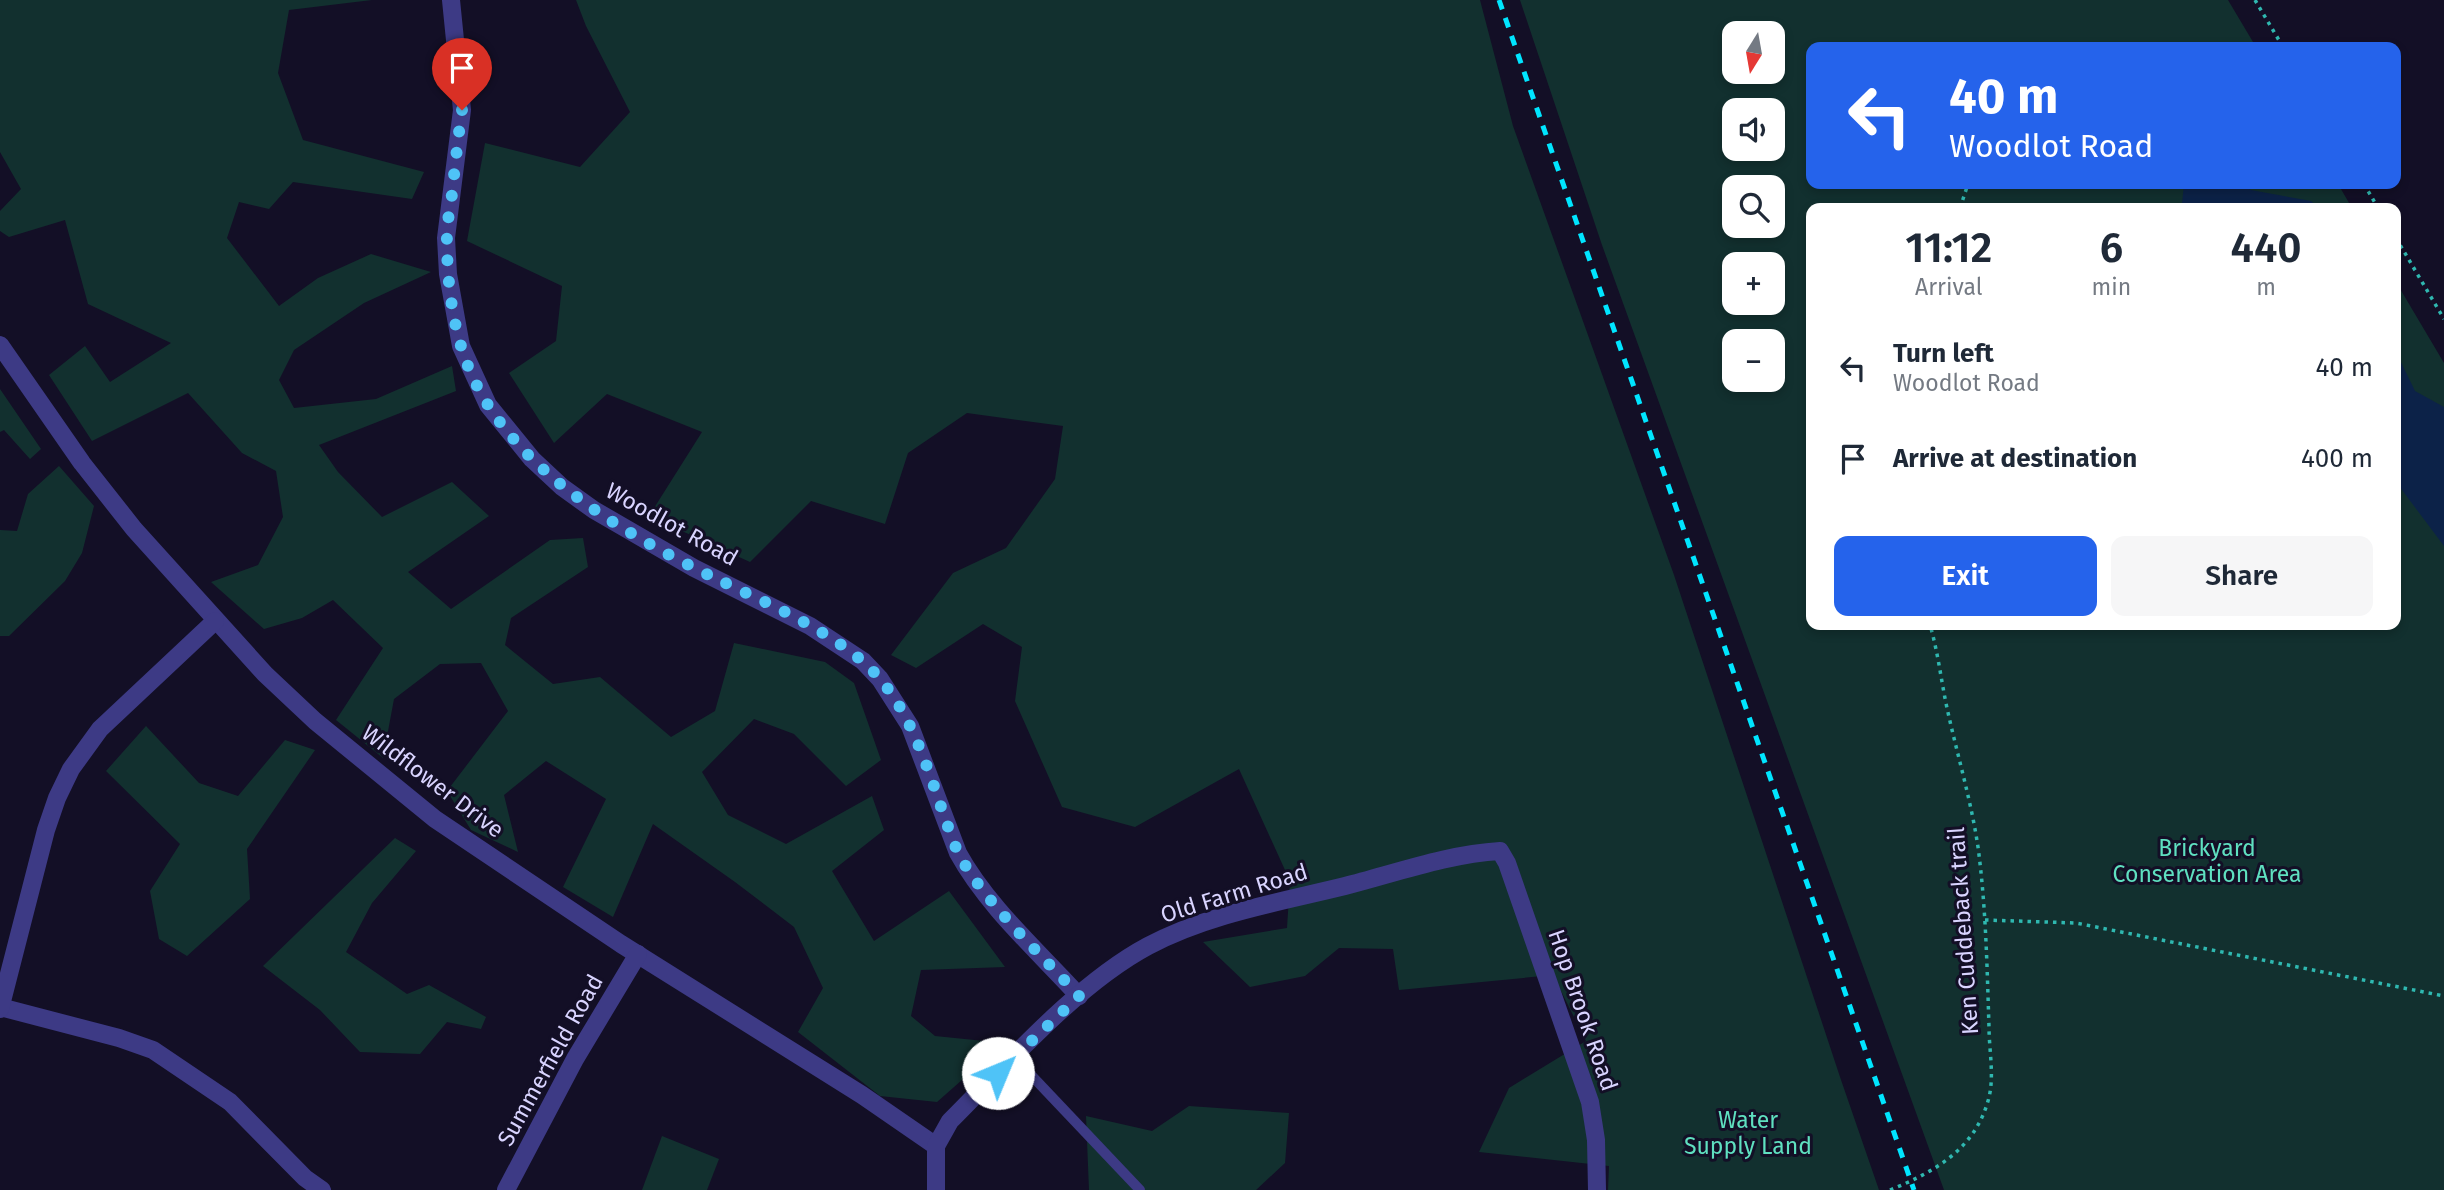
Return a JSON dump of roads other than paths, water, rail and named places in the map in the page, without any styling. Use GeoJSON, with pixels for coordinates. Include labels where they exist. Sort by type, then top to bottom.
{"type":"FeatureCollection","features":[{"type":"Feature","properties":{"kind":"street","name":"Woodlot Road"},"geometry":{"type":"LineString","coordinates":[[451,0],[462,110],[446,238],[448,274],[461,346],[488,405],[532,459],[562,487],[594,510],[694,568],[810,626],[872,670],[895,700],[910,726],[955,846],[968,871],[1079,996]]}},
{"type":"Feature","properties":{"kind":"street","name":"Wildflower Drive"},"geometry":{"type":"LineString","coordinates":[[0,345],[82,463],[134,529],[215,621],[265,674],[315,721],[435,819],[638,954],[862,1094],[936,1146]]}},
{"type":"Feature","properties":{"kind":"street"},"geometry":{"type":"LineString","coordinates":[[215,621],[100,729],[71,769],[46,830],[0,1008],[118,1038],[153,1050],[230,1102],[305,1178],[322,1190]]}},
{"type":"Feature","properties":{"kind":"street","name":"Old Farm Road"},"geometry":{"type":"LineString","coordinates":[[936,1146],[950,1121],[1014,1057],[1079,996],[1148,946],[1202,924],[1425,865],[1482,852],[1500,851]]}},
{"type":"Feature","properties":{"kind":"street","name":"Hop Brook Road"},"geometry":{"type":"LineString","coordinates":[[1500,851],[1507,863],[1558,1006],[1569,1045],[1584,1081],[1595,1132],[1597,1190]]}},
{"type":"Feature","properties":{"kind":"street","name":"Summerfield Road"},"geometry":{"type":"LineString","coordinates":[[506,1190],[575,1059],[638,954]]}},
{"type":"Feature","properties":{"kind":"street"},"geometry":{"type":"LineString","coordinates":[[936,1146],[936,1190]]}},
{"type":"Feature","properties":{"kind":"lane"},"geometry":{"type":"LineString","coordinates":[[1014,1057],[1140,1190]]}},
{"type":"Feature","properties":{"kind":"water"},"geometry":{"type":"Polygon","coordinates":[[[2184,189],[2250,189],[2313,203],[2182,203],[2184,189]]]}},
{"type":"Feature","properties":{"kind":"water"},"geometry":{"type":"Polygon","coordinates":[[[2401,362],[2415,391],[2444,407],[2444,546],[2401,489],[2401,362]]]}},
{"type":"Feature","properties":{"kind":"railway"},"geometry":{"type":"LineString","coordinates":[[1499,0],[1914,1190]]}},
{"type":"Feature","properties":{"kind":"park label","name":"Brickyard Conservation Area"},"geometry":{"type":"Point","coordinates":[2207,861]}},
{"type":"Feature","properties":{"kind":"park label","name":"Water Supply Land"},"geometry":{"type":"Point","coordinates":[1748,1133]}}]}
